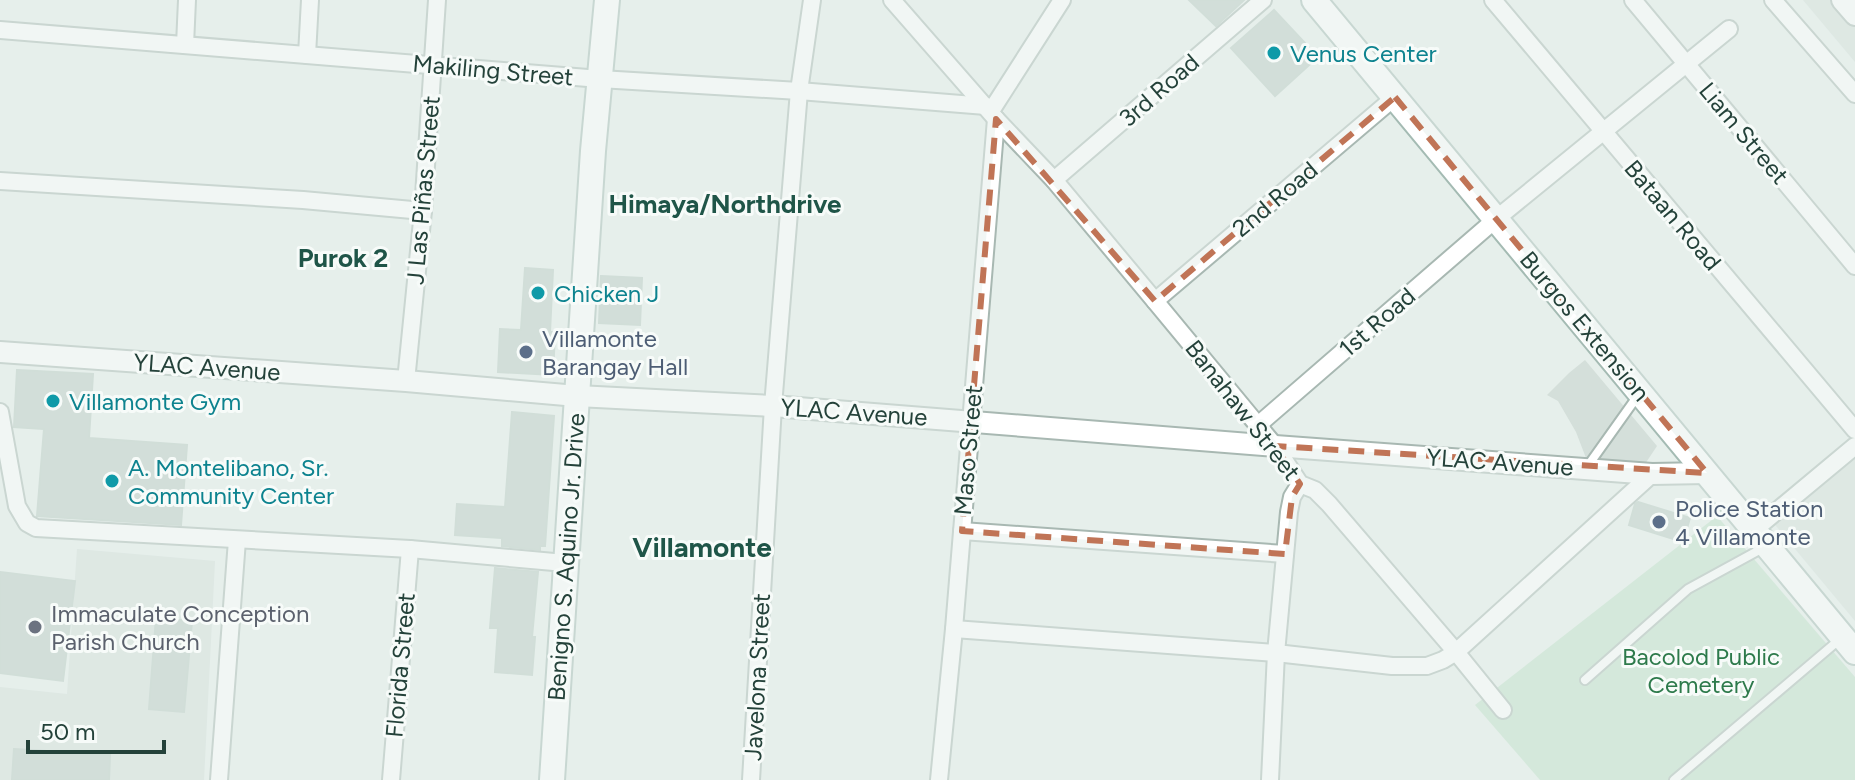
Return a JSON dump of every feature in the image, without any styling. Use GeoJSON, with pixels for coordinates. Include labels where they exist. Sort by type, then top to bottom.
{"type":"FeatureCollection","features":[{"type":"Feature","properties":{"kind":"main road","name":"Benigno S. Aquino Jr. Drive"},"geometry":{"type":"LineString","coordinates":[[552,780],[593,151],[607,0]]}},
{"type":"Feature","properties":{"kind":"main road","name":"Burgos Extension"},"geometry":{"type":"LineString","coordinates":[[1314,0],[1849,644]]}},
{"type":"Feature","properties":{"kind":"street"},"geometry":{"type":"LineString","coordinates":[[185,45],[187,0]]}},
{"type":"Feature","properties":{"kind":"street"},"geometry":{"type":"LineString","coordinates":[[307,55],[310,0]]}},
{"type":"Feature","properties":{"kind":"street","name":"J Las Piñas Street"},"geometry":{"type":"LineString","coordinates":[[406,381],[423,211],[437,0]]}},
{"type":"Feature","properties":{"kind":"street","name":"Javelona Street"},"geometry":{"type":"LineString","coordinates":[[751,780],[773,406],[799,91],[812,0]]}},
{"type":"Feature","properties":{"kind":"street","name":"Banahaw Street"},"geometry":{"type":"LineString","coordinates":[[892,0],[1054,180],[1275,446],[1300,484],[1315,490],[1329,504],[1503,710]]}},
{"type":"Feature","properties":{"kind":"street"},"geometry":{"type":"LineString","coordinates":[[991,112],[1062,0]]}},
{"type":"Feature","properties":{"kind":"street","name":"3rd Road"},"geometry":{"type":"LineString","coordinates":[[1054,180],[1263,0]]}},
{"type":"Feature","properties":{"kind":"street","name":"Bataan Road"},"geometry":{"type":"LineString","coordinates":[[1493,0],[1855,430]]}},
{"type":"Feature","properties":{"kind":"street","name":"Liam Street"},"geometry":{"type":"LineString","coordinates":[[1633,0],[1855,266]]}},
{"type":"Feature","properties":{"kind":"street"},"geometry":{"type":"LineString","coordinates":[[1773,0],[1855,94]]}},
{"type":"Feature","properties":{"kind":"street"},"geometry":{"type":"LineString","coordinates":[[1842,0],[1855,15]]}},
{"type":"Feature","properties":{"kind":"street","name":"1st Road"},"geometry":{"type":"LineString","coordinates":[[1258,425],[1496,219],[1729,29]]}},
{"type":"Feature","properties":{"kind":"street","name":"Makiling Street"},"geometry":{"type":"LineString","coordinates":[[0,30],[600,79],[799,91],[991,112]]}},
{"type":"Feature","properties":{"kind":"street","name":"2nd Road"},"geometry":{"type":"LineString","coordinates":[[1155,301],[1395,97]]}},
{"type":"Feature","properties":{"kind":"street","name":"Maso Street"},"geometry":{"type":"LineString","coordinates":[[939,780],[962,531],[991,112]]}},
{"type":"Feature","properties":{"kind":"street"},"geometry":{"type":"LineString","coordinates":[[0,181],[303,200],[423,211]]}},
{"type":"Feature","properties":{"kind":"street","name":"YLAC Avenue"},"geometry":{"type":"LineString","coordinates":[[0,352],[577,396],[773,406],[1652,474],[1707,473]]}},
{"type":"Feature","properties":{"kind":"street"},"geometry":{"type":"LineString","coordinates":[[0,412],[17,506],[27,523],[36,528],[410,549],[565,563]]}},
{"type":"Feature","properties":{"kind":"street"},"geometry":{"type":"LineString","coordinates":[[1760,538],[1855,446]]}},
{"type":"Feature","properties":{"kind":"street"},"geometry":{"type":"LineString","coordinates":[[954,629],[1427,666],[1456,652],[1652,474]]}},
{"type":"Feature","properties":{"kind":"street"},"geometry":{"type":"LineString","coordinates":[[1270,780],[1276,653],[1285,554],[1292,497],[1300,484]]}},
{"type":"Feature","properties":{"kind":"street"},"geometry":{"type":"LineString","coordinates":[[962,531],[1285,554]]}},
{"type":"Feature","properties":{"kind":"street"},"geometry":{"type":"LineString","coordinates":[[219,780],[237,540]]}},
{"type":"Feature","properties":{"kind":"street","name":"Florida Street"},"geometry":{"type":"LineString","coordinates":[[391,780],[410,549]]}},
{"type":"Feature","properties":{"kind":"lane"},"geometry":{"type":"LineString","coordinates":[[1586,468],[1640,392]]}},
{"type":"Feature","properties":{"kind":"lane"},"geometry":{"type":"LineString","coordinates":[[1585,680],[1688,589],[1760,538]]}},
{"type":"Feature","properties":{"kind":"lane"},"geometry":{"type":"LineString","coordinates":[[1674,780],[1849,644]]}},
{"type":"Feature","properties":{"kind":"highlighted area"},"geometry":{"type":"Polygon","coordinates":[[[1395,97],[1707,473],[1275,446],[1300,484],[1292,497],[1285,554],[962,531],[996,119],[1155,301],[1395,97]]]}},
{"type":"Feature","properties":{"kind":"shaded area"},"geometry":{"type":"Polygon","coordinates":[[[1803,0],[1855,0],[1855,62],[1803,0]]]}},
{"type":"Feature","properties":{"kind":"shaded area"},"geometry":{"type":"Polygon","coordinates":[[[1585,360],[1657,446],[1645,464],[1586,458],[1576,432],[1558,401],[1547,395],[1585,360]]]}},
{"type":"Feature","properties":{"kind":"shaded area"},"geometry":{"type":"Polygon","coordinates":[[[1855,450],[1855,621],[1771,520],[1855,450]]]}},
{"type":"Feature","properties":{"kind":"shaded area"},"geometry":{"type":"Polygon","coordinates":[[[77,549],[215,561],[204,780],[0,780],[0,687],[67,694],[77,549]]]}},
{"type":"Feature","properties":{"kind":"green space","name":"Bacolod Public Cemetery"},"geometry":{"type":"Polygon","coordinates":[[[1717,516],[1855,677],[1855,780],[1540,780],[1475,705],[1717,516]]]}},
{"type":"Feature","properties":{"kind":"building"},"geometry":{"type":"Polygon","coordinates":[[[1189,0],[1244,0],[1216,26],[1189,0]]]}},
{"type":"Feature","properties":{"kind":"building","name":"Venus Center"},"geometry":{"type":"Polygon","coordinates":[[[1274,10],[1318,57],[1275,96],[1231,48],[1274,10]]]}},
{"type":"Feature","properties":{"kind":"building"},"geometry":{"type":"Polygon","coordinates":[[[525,268],[553,270],[550,332],[555,332],[553,375],[498,372],[500,329],[521,330],[525,268]]]}},
{"type":"Feature","properties":{"kind":"building"},"geometry":{"type":"Polygon","coordinates":[[[601,276],[642,278],[640,325],[599,323],[601,276]]]}},
{"type":"Feature","properties":{"kind":"building","name":"A. Montelibano, Sr. Community Center"},"geometry":{"type":"Polygon","coordinates":[[[17,370],[93,374],[89,438],[187,445],[181,525],[37,516],[44,429],[14,427],[17,370]]]}},
{"type":"Feature","properties":{"kind":"building"},"geometry":{"type":"Polygon","coordinates":[[[512,412],[554,416],[545,546],[540,546],[540,550],[502,546],[502,538],[455,535],[457,504],[505,507],[512,412]]]}},
{"type":"Feature","properties":{"kind":"building","name":"Police Station 4 Villamonte"},"geometry":{"type":"Polygon","coordinates":[[[1638,502],[1690,518],[1683,542],[1629,525],[1638,502]]]}},
{"type":"Feature","properties":{"kind":"building"},"geometry":{"type":"Polygon","coordinates":[[[495,568],[538,572],[532,675],[495,672],[498,628],[490,628],[495,568]]]}},
{"type":"Feature","properties":{"kind":"building","name":"Immaculate Conception Parish Church"},"geometry":{"type":"Polygon","coordinates":[[[0,572],[75,581],[63,681],[0,673],[0,572]]]}},
{"type":"Feature","properties":{"kind":"building"},"geometry":{"type":"Polygon","coordinates":[[[156,618],[192,621],[184,712],[149,709],[156,618]]]}},
{"type":"Feature","properties":{"kind":"building"},"geometry":{"type":"Polygon","coordinates":[[[14,749],[110,755],[109,780],[12,780],[14,749]]]}},
{"type":"Feature","properties":{"kind":"place","name":"Venus Center"},"geometry":{"type":"Point","coordinates":[1274,53]}},
{"type":"Feature","properties":{"kind":"place","name":"Chicken J"},"geometry":{"type":"Point","coordinates":[538,293]}},
{"type":"Feature","properties":{"kind":"place","name":"Villamonte Barangay Hall"},"geometry":{"type":"Point","coordinates":[526,352]}},
{"type":"Feature","properties":{"kind":"place","name":"Villamonte Gym"},"geometry":{"type":"Point","coordinates":[53,401]}},
{"type":"Feature","properties":{"kind":"place","name":"A. Montelibano, Sr. Community Center"},"geometry":{"type":"Point","coordinates":[112,481]}},
{"type":"Feature","properties":{"kind":"place","name":"Police Station 4 Villamonte"},"geometry":{"type":"Point","coordinates":[1659,522]}},
{"type":"Feature","properties":{"kind":"place","name":"Immaculate Conception Parish Church"},"geometry":{"type":"Point","coordinates":[35,627]}},
{"type":"Feature","properties":{"kind":"district","name":"Himaya/Northdrive"},"geometry":{"type":"Point","coordinates":[725,204]}},
{"type":"Feature","properties":{"kind":"district","name":"Purok 2"},"geometry":{"type":"Point","coordinates":[343,258]}},
{"type":"Feature","properties":{"kind":"district","name":"Villamonte"},"geometry":{"type":"Point","coordinates":[702,547]}}]}
